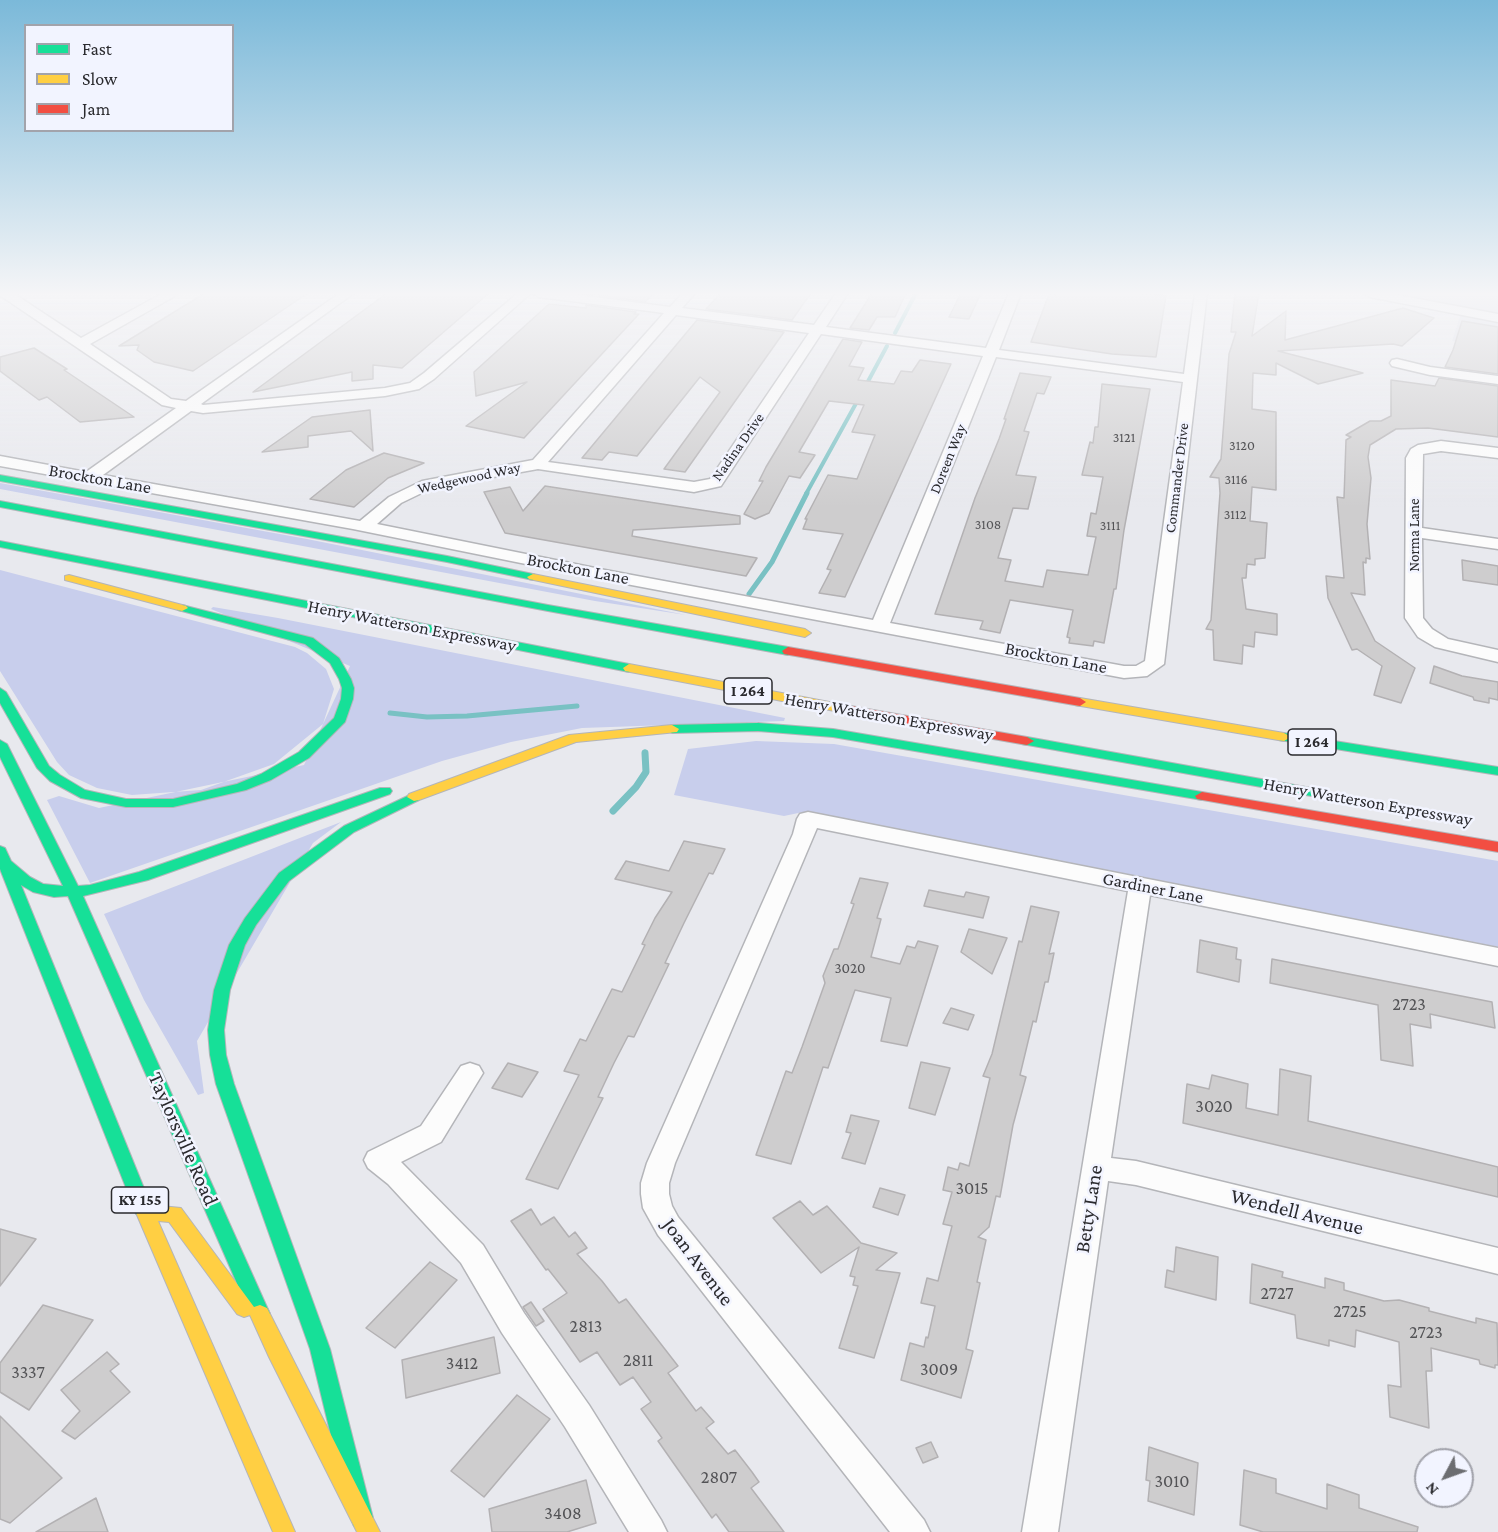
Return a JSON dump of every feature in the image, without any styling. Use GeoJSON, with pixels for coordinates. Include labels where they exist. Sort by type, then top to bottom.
{"type":"FeatureCollection","features":[{"type":"Feature","properties":{"kind":"main road"},"geometry":{"type":"LineString","coordinates":[[0,478],[528,575],[820,637]]}},
{"type":"Feature","properties":{"kind":"main road","name":"I 264"},"geometry":{"type":"LineString","coordinates":[[0,504],[537,606],[1127,711],[1498,771]]}},
{"type":"Feature","properties":{"kind":"main road","name":"Henry Watterson Expressway"},"geometry":{"type":"LineString","coordinates":[[0,544],[734,689],[1339,797]]}},
{"type":"Feature","properties":{"kind":"main road"},"geometry":{"type":"LineString","coordinates":[[0,692],[44,768],[55,778],[81,794],[126,803],[173,803],[241,787],[266,777],[304,755],[340,719],[347,699],[345,679],[335,661],[309,641],[56,575]]}},
{"type":"Feature","properties":{"kind":"main road"},"geometry":{"type":"LineString","coordinates":[[900,656],[1127,711]]}},
{"type":"Feature","properties":{"kind":"main road"},"geometry":{"type":"LineString","coordinates":[[362,1518],[320,1349],[225,1084],[218,1055],[216,1030],[222,990],[237,945],[264,901],[284,877],[349,829],[401,802],[574,738],[649,729],[758,727],[833,734],[1498,847]]}},
{"type":"Feature","properties":{"kind":"main road","name":"Taylorsville Road"},"geometry":{"type":"LineString","coordinates":[[0,744],[74,893],[276,1350],[369,1532]]}},
{"type":"Feature","properties":{"kind":"main road"},"geometry":{"type":"LineString","coordinates":[[465,763],[538,752]]}},
{"type":"Feature","properties":{"kind":"main road"},"geometry":{"type":"LineString","coordinates":[[3,857],[25,881],[38,888],[74,893],[143,876],[398,787]]}},
{"type":"Feature","properties":{"kind":"main road","name":"KY 155"},"geometry":{"type":"LineString","coordinates":[[3,857],[145,1213],[284,1532]]}},
{"type":"Feature","properties":{"kind":"main road"},"geometry":{"type":"LineString","coordinates":[[145,1213],[174,1214],[181,1221],[192,1240],[276,1350]]}},
{"type":"Feature","properties":{"kind":"street"},"geometry":{"type":"LineString","coordinates":[[111,364],[167,402],[203,409],[385,392],[414,386],[442,364]]}},
{"type":"Feature","properties":{"kind":"street"},"geometry":{"type":"LineString","coordinates":[[89,477],[246,364]]}},
{"type":"Feature","properties":{"kind":"street","name":"Wedgewood Way"},"geometry":{"type":"LineString","coordinates":[[364,526],[395,500],[428,484],[538,464],[625,364]]}},
{"type":"Feature","properties":{"kind":"street","name":"Nadina Drive"},"geometry":{"type":"LineString","coordinates":[[538,464],[694,487],[715,483],[793,364]]}},
{"type":"Feature","properties":{"kind":"street","name":"Doreen Way"},"geometry":{"type":"LineString","coordinates":[[880,625],[985,364]]}},
{"type":"Feature","properties":{"kind":"street"},"geometry":{"type":"LineString","coordinates":[[1078,364],[1189,379]]}},
{"type":"Feature","properties":{"kind":"street","name":"Commander Drive"},"geometry":{"type":"LineString","coordinates":[[1154,664],[1191,364]]}},
{"type":"Feature","properties":{"kind":"street"},"geometry":{"type":"LineString","coordinates":[[1404,364],[1437,372],[1498,380]]}},
{"type":"Feature","properties":{"kind":"street","name":"Norma Lane"},"geometry":{"type":"LineString","coordinates":[[1498,453],[1441,446],[1423,448],[1416,452],[1414,458],[1414,618],[1425,633],[1431,637],[1454,647],[1498,656]]}},
{"type":"Feature","properties":{"kind":"street","name":"Brockton Lane"},"geometry":{"type":"LineString","coordinates":[[0,461],[364,526],[605,575],[1124,672],[1140,672],[1154,664]]}},
{"type":"Feature","properties":{"kind":"street"},"geometry":{"type":"LineString","coordinates":[[1415,532],[1498,544]]}},
{"type":"Feature","properties":{"kind":"street","name":"Gardiner Lane"},"geometry":{"type":"LineString","coordinates":[[808,819],[1498,957]]}},
{"type":"Feature","properties":{"kind":"street","name":"Joan Avenue"},"geometry":{"type":"LineString","coordinates":[[808,819],[804,834],[661,1163],[654,1194],[658,1208],[668,1226],[912,1532]]}},
{"type":"Feature","properties":{"kind":"street","name":"Betty Lane"},"geometry":{"type":"LineString","coordinates":[[1040,1532],[1136,905],[1141,886]]}},
{"type":"Feature","properties":{"kind":"street"},"geometry":{"type":"LineString","coordinates":[[470,1073],[431,1134],[378,1160],[398,1176],[472,1254],[513,1323],[577,1416],[649,1532]]}},
{"type":"Feature","properties":{"kind":"street","name":"Wendell Avenue"},"geometry":{"type":"LineString","coordinates":[[1096,1167],[1136,1173],[1498,1260]]}},
{"type":"Feature","properties":{"kind":"shaded area"},"geometry":{"type":"Polygon","coordinates":[[[0,483],[307,539],[686,615],[595,601],[0,489],[0,483]]]}},
{"type":"Feature","properties":{"kind":"shaded area"},"geometry":{"type":"Polygon","coordinates":[[[0,570],[295,647],[307,653],[326,669],[334,689],[323,724],[274,764],[201,790],[132,795],[97,788],[69,775],[57,762],[0,671],[0,570]]]}},
{"type":"Feature","properties":{"kind":"shaded area"},"geometry":{"type":"Polygon","coordinates":[[[213,607],[785,718],[784,721],[582,728],[511,742],[442,761],[90,883],[47,800],[59,796],[99,808],[304,765],[350,666],[211,609],[213,607]]]}},
{"type":"Feature","properties":{"kind":"shaded area"},"geometry":{"type":"Polygon","coordinates":[[[756,741],[834,744],[1498,861],[1498,947],[803,812],[784,816],[674,795],[688,749],[756,741]]]}},
{"type":"Feature","properties":{"kind":"shaded area"},"geometry":{"type":"Polygon","coordinates":[[[341,822],[313,843],[197,1041],[204,1093],[198,1095],[144,1000],[104,914],[341,822]]]}},
{"type":"Feature","properties":{"kind":"building"},"geometry":{"type":"Polygon","coordinates":[[[0,364],[60,364],[67,369],[64,370],[134,417],[80,422],[47,397],[39,400],[0,371],[0,364]]]}},
{"type":"Feature","properties":{"kind":"building"},"geometry":{"type":"Polygon","coordinates":[[[165,364],[203,364],[193,371],[165,364]]]}},
{"type":"Feature","properties":{"kind":"building"},"geometry":{"type":"Polygon","coordinates":[[[290,364],[406,364],[402,368],[373,365],[373,379],[352,381],[352,372],[253,392],[290,364]]]}},
{"type":"Feature","properties":{"kind":"building"},"geometry":{"type":"Polygon","coordinates":[[[482,364],[592,364],[524,438],[466,426],[527,382],[476,396],[474,372],[482,364]]]}},
{"type":"Feature","properties":{"kind":"building"},"geometry":{"type":"Polygon","coordinates":[[[660,364],[761,364],[685,472],[664,469],[720,392],[700,377],[637,456],[609,452],[602,460],[582,458],[660,364]]]}},
{"type":"Feature","properties":{"kind":"building"},"geometry":{"type":"Polygon","coordinates":[[[828,364],[850,364],[864,368],[858,380],[894,384],[901,371],[912,372],[917,364],[951,364],[845,597],[819,593],[831,570],[827,569],[843,534],[803,529],[807,519],[805,519],[828,475],[857,479],[875,435],[852,432],[864,405],[829,401],[799,452],[815,455],[800,478],[789,476],[769,513],[755,519],[744,514],[763,481],[759,481],[828,364]]]}},
{"type":"Feature","properties":{"kind":"building"},"geometry":{"type":"Polygon","coordinates":[[[1228,364],[1276,364],[1276,375],[1253,373],[1252,409],[1276,412],[1276,490],[1252,487],[1250,521],[1267,523],[1265,558],[1255,559],[1255,565],[1247,564],[1246,578],[1242,578],[1246,609],[1277,614],[1277,635],[1255,632],[1254,647],[1243,645],[1242,664],[1214,660],[1213,630],[1206,629],[1211,620],[1220,493],[1219,478],[1210,477],[1221,459],[1228,364]]]}},
{"type":"Feature","properties":{"kind":"building"},"geometry":{"type":"Polygon","coordinates":[[[1279,364],[1330,364],[1363,373],[1318,384],[1279,364]]]}},
{"type":"Feature","properties":{"kind":"building"},"geometry":{"type":"Polygon","coordinates":[[[1446,364],[1498,364],[1498,374],[1445,367],[1446,364]]]}},
{"type":"Feature","properties":{"kind":"building"},"geometry":{"type":"Polygon","coordinates":[[[1020,373],[1051,377],[1044,394],[1037,393],[1024,431],[1029,432],[1016,475],[1036,477],[1028,509],[1013,508],[998,558],[1011,560],[1005,581],[1043,587],[1047,570],[1088,575],[1096,537],[1087,536],[1091,513],[1096,514],[1103,477],[1082,475],[1090,442],[1093,443],[1095,427],[1098,427],[1102,384],[1150,389],[1124,530],[1116,589],[1114,589],[1104,643],[1094,641],[1093,646],[1069,643],[1070,638],[1067,637],[1073,610],[1010,600],[1000,633],[980,629],[983,621],[935,614],[975,498],[999,439],[1020,373]]]}},
{"type":"Feature","properties":{"kind":"building"},"geometry":{"type":"Polygon","coordinates":[[[1439,378],[1498,386],[1498,437],[1428,428],[1396,429],[1370,445],[1368,457],[1371,478],[1367,524],[1370,559],[1366,558],[1366,563],[1363,562],[1365,595],[1351,593],[1375,641],[1415,668],[1401,703],[1374,695],[1382,666],[1357,649],[1352,650],[1328,598],[1326,576],[1344,578],[1337,497],[1344,498],[1346,440],[1351,437],[1346,435],[1370,421],[1381,421],[1391,416],[1391,380],[1435,386],[1439,378]]]}},
{"type":"Feature","properties":{"kind":"building"},"geometry":{"type":"Polygon","coordinates":[[[370,410],[373,451],[351,431],[308,436],[308,447],[262,452],[312,417],[370,410]]]}},
{"type":"Feature","properties":{"kind":"building"},"geometry":{"type":"Polygon","coordinates":[[[384,453],[424,463],[388,478],[354,507],[310,499],[346,470],[384,453]]]}},
{"type":"Feature","properties":{"kind":"building"},"geometry":{"type":"Polygon","coordinates":[[[545,486],[740,516],[740,524],[633,530],[632,536],[757,558],[746,576],[505,533],[484,492],[510,487],[523,511],[545,486]]]}},
{"type":"Feature","properties":{"kind":"building"},"geometry":{"type":"Polygon","coordinates":[[[1462,560],[1498,566],[1498,585],[1463,580],[1462,560]]]}},
{"type":"Feature","properties":{"kind":"building"},"geometry":{"type":"Polygon","coordinates":[[[1434,666],[1462,676],[1498,682],[1498,700],[1489,698],[1489,703],[1474,700],[1473,697],[1430,683],[1434,666]]]}},
{"type":"Feature","properties":{"kind":"building"},"geometry":{"type":"Polygon","coordinates":[[[684,841],[725,849],[713,874],[709,873],[684,923],[665,963],[669,964],[634,1037],[628,1036],[614,1063],[598,1097],[603,1098],[558,1189],[526,1179],[579,1075],[564,1071],[580,1039],[586,1041],[612,989],[622,992],[645,945],[642,944],[655,918],[672,892],[615,879],[626,861],[669,871],[684,841]]]}},
{"type":"Feature","properties":{"kind":"building"},"geometry":{"type":"Polygon","coordinates":[[[860,878],[888,883],[877,918],[881,919],[871,957],[900,964],[907,946],[915,948],[918,941],[938,946],[907,1046],[881,1041],[891,998],[855,990],[828,1068],[823,1067],[791,1164],[756,1155],[786,1071],[792,1073],[802,1047],[825,983],[823,976],[834,949],[838,949],[854,904],[851,903],[860,878]]]}},
{"type":"Feature","properties":{"kind":"building"},"geometry":{"type":"Polygon","coordinates":[[[929,890],[964,897],[966,892],[989,897],[983,918],[924,906],[929,890]]]}},
{"type":"Feature","properties":{"kind":"building"},"geometry":{"type":"Polygon","coordinates":[[[1031,906],[1059,912],[1049,954],[1054,953],[1048,982],[1045,982],[1036,1022],[1033,1021],[1020,1075],[1026,1077],[1013,1125],[1000,1197],[996,1196],[989,1227],[978,1237],[986,1240],[977,1282],[980,1283],[966,1349],[973,1351],[961,1398],[901,1380],[910,1343],[924,1347],[926,1337],[928,1338],[935,1306],[921,1303],[927,1278],[938,1281],[952,1226],[943,1224],[952,1192],[943,1190],[948,1167],[958,1170],[960,1163],[969,1166],[990,1078],[983,1076],[992,1054],[1019,941],[1022,942],[1031,906]]]}},
{"type":"Feature","properties":{"kind":"building"},"geometry":{"type":"Polygon","coordinates":[[[969,929],[1007,938],[992,974],[961,952],[969,929]]]}},
{"type":"Feature","properties":{"kind":"building"},"geometry":{"type":"Polygon","coordinates":[[[1200,940],[1237,948],[1236,959],[1241,960],[1239,982],[1197,972],[1200,940]]]}},
{"type":"Feature","properties":{"kind":"building"},"geometry":{"type":"Polygon","coordinates":[[[1272,959],[1492,1002],[1495,1028],[1430,1014],[1431,1028],[1410,1024],[1413,1066],[1381,1060],[1378,1005],[1270,983],[1272,959]]]}},
{"type":"Feature","properties":{"kind":"building"},"geometry":{"type":"Polygon","coordinates":[[[951,1008],[974,1015],[968,1030],[943,1023],[951,1008]]]}},
{"type":"Feature","properties":{"kind":"building"},"geometry":{"type":"Polygon","coordinates":[[[921,1062],[950,1068],[935,1115],[909,1108],[921,1062]]]}},
{"type":"Feature","properties":{"kind":"building"},"geometry":{"type":"Polygon","coordinates":[[[508,1063],[538,1072],[522,1097],[492,1088],[508,1063]]]}},
{"type":"Feature","properties":{"kind":"building"},"geometry":{"type":"Polygon","coordinates":[[[1280,1069],[1311,1076],[1308,1121],[1498,1167],[1498,1197],[1183,1123],[1187,1084],[1209,1089],[1212,1075],[1248,1084],[1246,1108],[1278,1115],[1280,1069]]]}},
{"type":"Feature","properties":{"kind":"building"},"geometry":{"type":"Polygon","coordinates":[[[851,1115],[879,1121],[865,1164],[842,1158],[851,1133],[846,1132],[851,1115]]]}},
{"type":"Feature","properties":{"kind":"building"},"geometry":{"type":"Polygon","coordinates":[[[880,1188],[905,1195],[898,1215],[873,1207],[880,1188]]]}},
{"type":"Feature","properties":{"kind":"building"},"geometry":{"type":"Polygon","coordinates":[[[800,1201],[813,1215],[827,1206],[861,1243],[897,1253],[876,1270],[900,1273],[874,1358],[839,1348],[858,1286],[853,1285],[855,1277],[850,1276],[859,1247],[821,1273],[773,1218],[800,1201]]]}},
{"type":"Feature","properties":{"kind":"building"},"geometry":{"type":"Polygon","coordinates":[[[531,1209],[541,1225],[554,1217],[569,1237],[575,1232],[587,1248],[577,1254],[619,1303],[626,1299],[678,1366],[668,1373],[696,1411],[701,1407],[714,1422],[706,1428],[728,1454],[735,1450],[752,1472],[759,1482],[751,1488],[784,1532],[729,1532],[716,1514],[712,1518],[658,1441],[662,1438],[641,1409],[651,1402],[633,1377],[620,1385],[597,1352],[580,1362],[543,1309],[567,1293],[548,1269],[546,1270],[511,1221],[531,1209]]]}},
{"type":"Feature","properties":{"kind":"building"},"geometry":{"type":"Polygon","coordinates":[[[0,1229],[36,1239],[0,1286],[0,1229]]]}},
{"type":"Feature","properties":{"kind":"building"},"geometry":{"type":"Polygon","coordinates":[[[1176,1247],[1218,1257],[1216,1300],[1165,1287],[1167,1270],[1174,1272],[1176,1247]]]}},
{"type":"Feature","properties":{"kind":"building"},"geometry":{"type":"Polygon","coordinates":[[[430,1262],[457,1280],[395,1348],[366,1328],[430,1262]]]}},
{"type":"Feature","properties":{"kind":"building"},"geometry":{"type":"Polygon","coordinates":[[[1252,1264],[1283,1272],[1282,1277],[1325,1288],[1325,1278],[1344,1283],[1344,1290],[1384,1301],[1399,1300],[1429,1308],[1429,1311],[1476,1323],[1476,1318],[1497,1323],[1498,1365],[1495,1365],[1495,1368],[1480,1364],[1479,1360],[1431,1348],[1432,1371],[1426,1371],[1429,1428],[1390,1417],[1388,1385],[1401,1387],[1399,1342],[1356,1330],[1355,1347],[1329,1340],[1329,1346],[1297,1338],[1295,1315],[1250,1303],[1252,1264]]]}},
{"type":"Feature","properties":{"kind":"building"},"geometry":{"type":"Polygon","coordinates":[[[531,1302],[544,1321],[536,1326],[523,1307],[531,1302]]]}},
{"type":"Feature","properties":{"kind":"building"},"geometry":{"type":"Polygon","coordinates":[[[43,1305],[93,1320],[29,1410],[0,1392],[0,1363],[43,1305]]]}},
{"type":"Feature","properties":{"kind":"building"},"geometry":{"type":"Polygon","coordinates":[[[494,1337],[500,1373],[406,1398],[402,1360],[494,1337]]]}},
{"type":"Feature","properties":{"kind":"building"},"geometry":{"type":"Polygon","coordinates":[[[107,1352],[119,1364],[110,1371],[130,1392],[75,1439],[62,1431],[80,1411],[61,1390],[107,1352]]]}},
{"type":"Feature","properties":{"kind":"building"},"geometry":{"type":"Polygon","coordinates":[[[517,1395],[550,1419],[484,1497],[451,1471],[517,1395]]]}},
{"type":"Feature","properties":{"kind":"building"},"geometry":{"type":"Polygon","coordinates":[[[0,1416],[62,1478],[10,1523],[0,1519],[0,1416]]]}},
{"type":"Feature","properties":{"kind":"building"},"geometry":{"type":"Polygon","coordinates":[[[931,1442],[938,1457],[923,1463],[916,1448],[931,1442]]]}},
{"type":"Feature","properties":{"kind":"building"},"geometry":{"type":"Polygon","coordinates":[[[1149,1447],[1198,1463],[1194,1515],[1148,1501],[1150,1481],[1146,1480],[1149,1447]]]}},
{"type":"Feature","properties":{"kind":"building"},"geometry":{"type":"Polygon","coordinates":[[[1244,1470],[1276,1479],[1276,1493],[1327,1509],[1327,1484],[1359,1495],[1359,1508],[1418,1527],[1417,1532],[1263,1532],[1240,1525],[1244,1470]]]}},
{"type":"Feature","properties":{"kind":"building"},"geometry":{"type":"Polygon","coordinates":[[[586,1480],[596,1523],[567,1532],[492,1532],[489,1509],[586,1480]]]}},
{"type":"Feature","properties":{"kind":"building"},"geometry":{"type":"Polygon","coordinates":[[[96,1498],[108,1532],[36,1532],[96,1498]]]}},
{"type":"Feature","properties":{"kind":"waterway"},"geometry":{"type":"LineString","coordinates":[[865,387],[877,364]]}},
{"type":"Feature","properties":{"kind":"waterway"},"geometry":{"type":"LineString","coordinates":[[806,494],[859,398]]}},
{"type":"Feature","properties":{"kind":"waterway"},"geometry":{"type":"LineString","coordinates":[[749,594],[772,562],[807,493]]}},
{"type":"Feature","properties":{"kind":"waterway"},"geometry":{"type":"LineString","coordinates":[[390,713],[427,717],[467,716],[577,706]]}},
{"type":"Feature","properties":{"kind":"waterway"},"geometry":{"type":"LineString","coordinates":[[613,811],[636,787],[646,772],[645,753]]}},
{"type":"Feature","properties":{"kind":"traffic: fast"},"geometry":{"type":"LineString","coordinates":[[0,478],[447,559],[533,577]]}},
{"type":"Feature","properties":{"kind":"traffic: fast"},"geometry":{"type":"LineString","coordinates":[[0,504],[788,651]]}},
{"type":"Feature","properties":{"kind":"traffic: fast"},"geometry":{"type":"LineString","coordinates":[[0,544],[629,668]]}},
{"type":"Feature","properties":{"kind":"traffic: fast"},"geometry":{"type":"LineString","coordinates":[[0,692],[44,768],[55,778],[81,794],[126,803],[173,803],[241,787],[266,777],[304,755],[340,719],[347,699],[348,688],[345,679],[335,661],[309,641],[182,608]]}},
{"type":"Feature","properties":{"kind":"traffic: fast"},"geometry":{"type":"LineString","coordinates":[[672,729],[758,727],[833,733],[1202,796]]}},
{"type":"Feature","properties":{"kind":"traffic: fast"},"geometry":{"type":"LineString","coordinates":[[1284,737],[1498,771]]}},
{"type":"Feature","properties":{"kind":"traffic: fast"},"geometry":{"type":"LineString","coordinates":[[1027,741],[1328,795]]}},
{"type":"Feature","properties":{"kind":"traffic: fast"},"geometry":{"type":"LineString","coordinates":[[0,744],[74,893],[260,1314]]}},
{"type":"Feature","properties":{"kind":"traffic: fast"},"geometry":{"type":"LineString","coordinates":[[6,864],[25,881],[38,888],[54,892],[90,890],[143,876],[385,791]]}},
{"type":"Feature","properties":{"kind":"traffic: fast"},"geometry":{"type":"LineString","coordinates":[[362,1518],[320,1349],[225,1084],[218,1055],[216,1030],[222,990],[237,945],[250,922],[284,877],[349,829],[414,797]]}},
{"type":"Feature","properties":{"kind":"traffic: fast"},"geometry":{"type":"LineString","coordinates":[[0,851],[143,1208]]}},
{"type":"Feature","properties":{"kind":"traffic: slow"},"geometry":{"type":"LineString","coordinates":[[533,577],[805,633]]}},
{"type":"Feature","properties":{"kind":"traffic: slow"},"geometry":{"type":"LineString","coordinates":[[69,578],[182,608]]}},
{"type":"Feature","properties":{"kind":"traffic: slow"},"geometry":{"type":"LineString","coordinates":[[629,668],[845,709]]}},
{"type":"Feature","properties":{"kind":"traffic: slow"},"geometry":{"type":"LineString","coordinates":[[1080,702],[1284,737]]}},
{"type":"Feature","properties":{"kind":"traffic: slow"},"geometry":{"type":"LineString","coordinates":[[414,797],[574,738],[672,729]]}},
{"type":"Feature","properties":{"kind":"traffic: slow"},"geometry":{"type":"LineString","coordinates":[[143,1208],[284,1532]]}},
{"type":"Feature","properties":{"kind":"traffic: slow"},"geometry":{"type":"LineString","coordinates":[[145,1213],[174,1214],[244,1308]]}},
{"type":"Feature","properties":{"kind":"traffic: slow"},"geometry":{"type":"LineString","coordinates":[[260,1314],[369,1532]]}},
{"type":"Feature","properties":{"kind":"traffic: jam"},"geometry":{"type":"LineString","coordinates":[[788,651],[1080,702]]}},
{"type":"Feature","properties":{"kind":"traffic: jam"},"geometry":{"type":"LineString","coordinates":[[845,709],[1027,741]]}},
{"type":"Feature","properties":{"kind":"traffic: jam"},"geometry":{"type":"LineString","coordinates":[[1202,796],[1498,847]]}}]}
